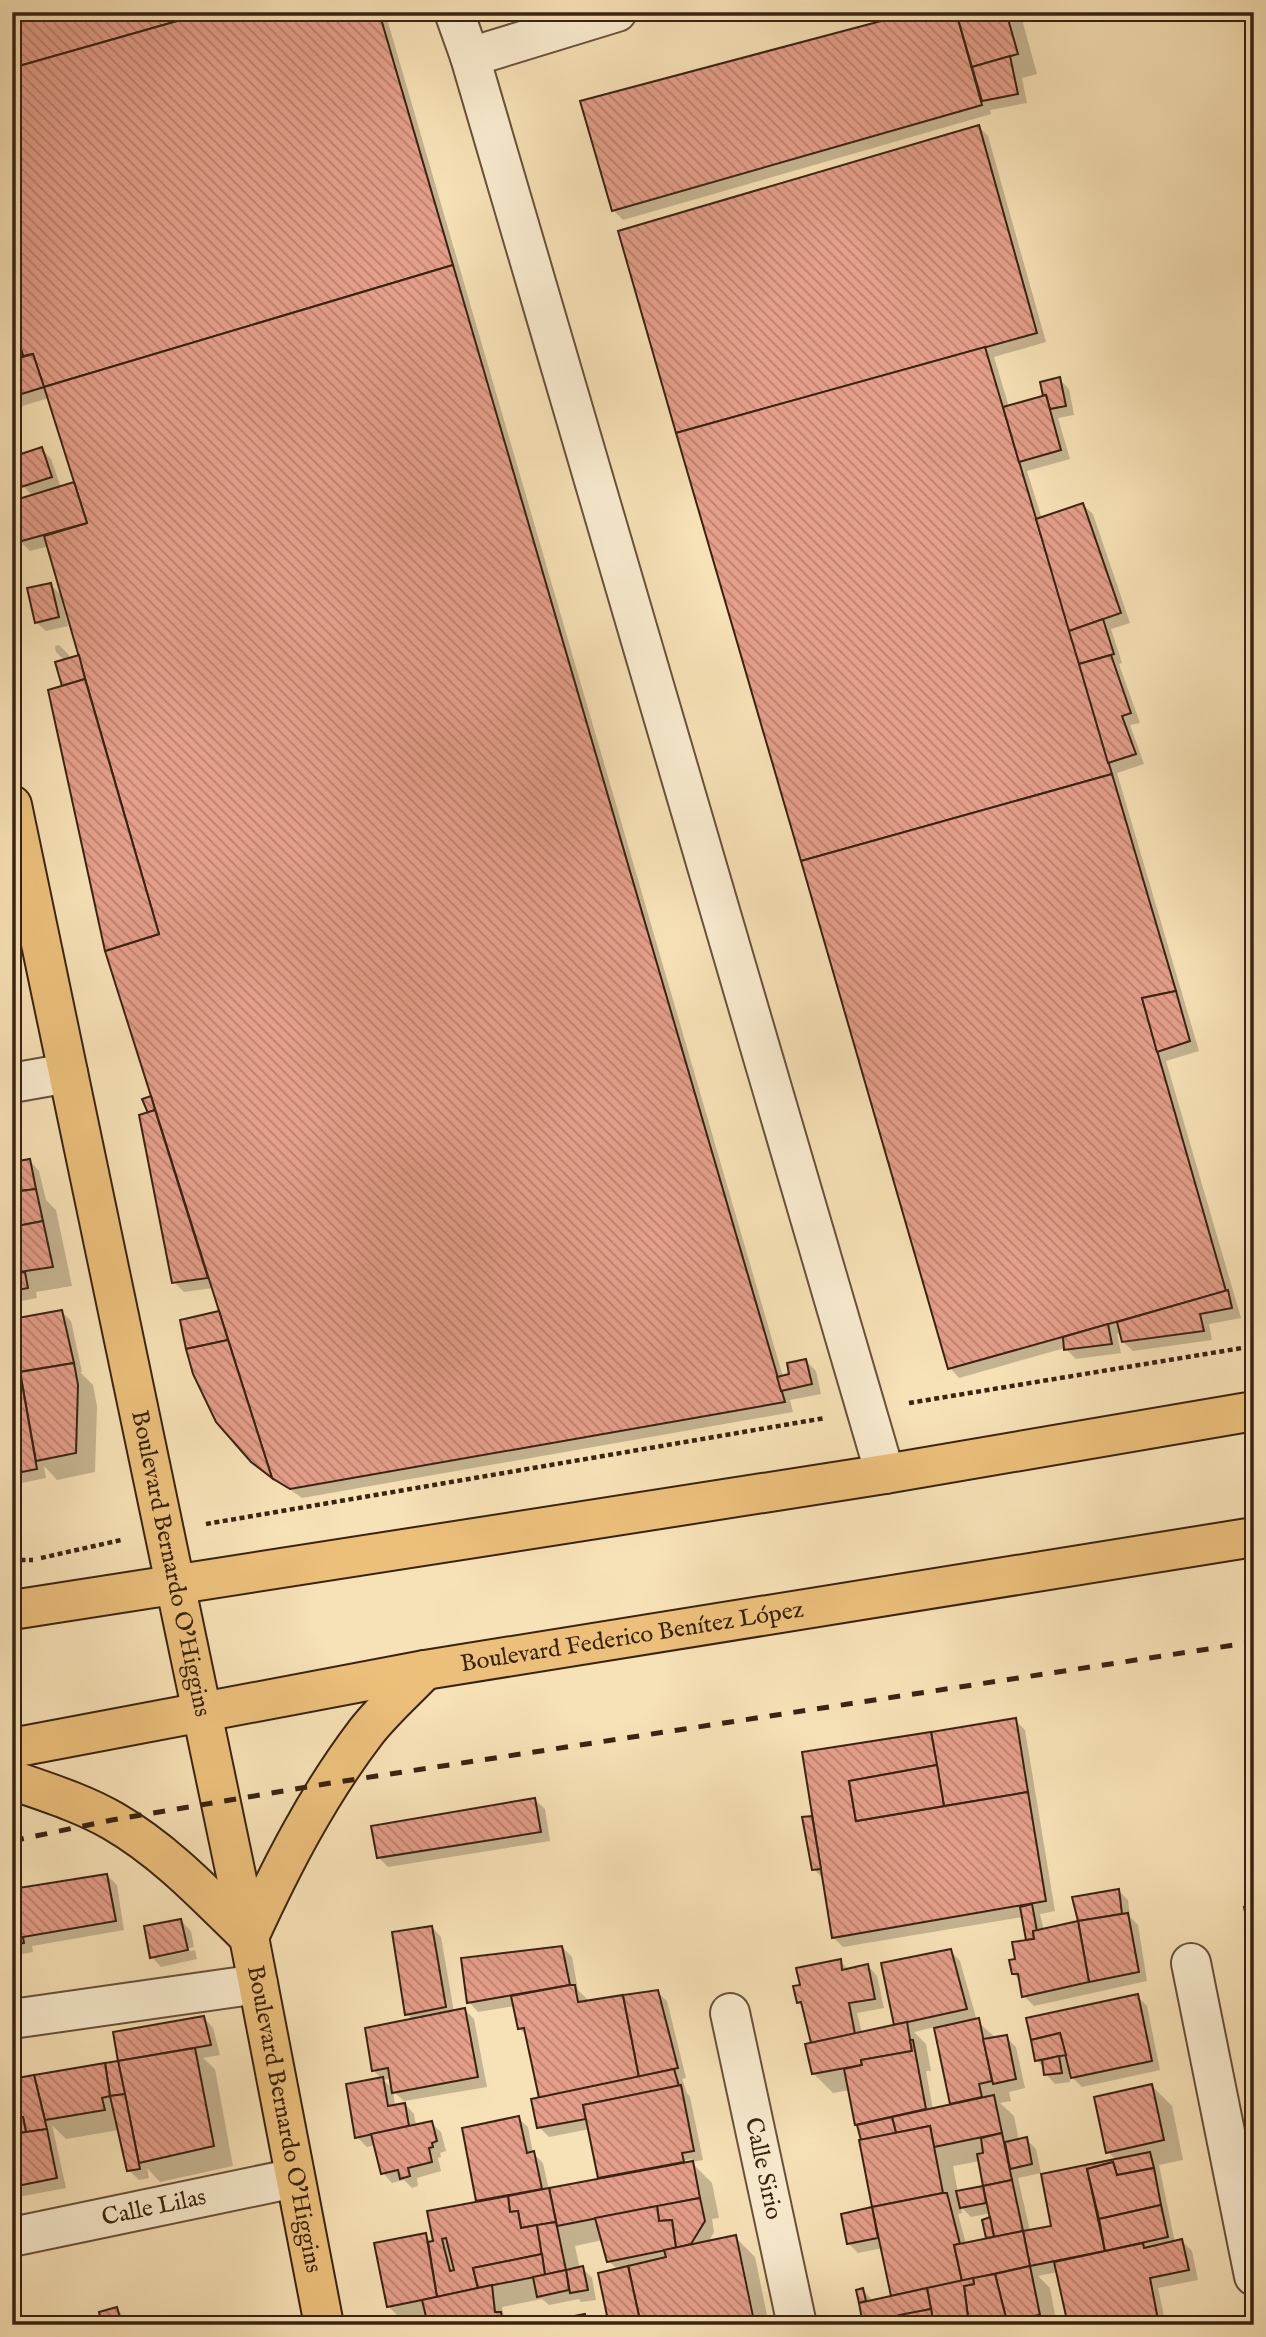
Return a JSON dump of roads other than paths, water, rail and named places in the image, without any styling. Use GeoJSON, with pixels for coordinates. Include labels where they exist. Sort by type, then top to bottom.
{"type":"FeatureCollection","features":[{"type":"Feature","properties":{"kind":"main road","name":"Boulevard Bernardo O'Higgins"},"geometry":{"type":"LineString","coordinates":[[12,805],[258,1984],[324,2325]]}},
{"type":"Feature","properties":{"kind":"main road"},"geometry":{"type":"LineString","coordinates":[[12,1610],[885,1474],[1254,1412]]}},
{"type":"Feature","properties":{"kind":"main road","name":"Boulevard Federico Benítez López"},"geometry":{"type":"LineString","coordinates":[[12,1748],[425,1670],[1254,1537]]}},
{"type":"Feature","properties":{"kind":"main road"},"geometry":{"type":"LineString","coordinates":[[12,1780],[112,1820],[163,1854],[248,1937],[281,1867],[331,1783],[368,1730],[425,1670]]}},
{"type":"Feature","properties":{"kind":"street"},"geometry":{"type":"LineString","coordinates":[[454,12],[470,57],[885,1474]]}},
{"type":"Feature","properties":{"kind":"street"},"geometry":{"type":"LineString","coordinates":[[470,57],[617,12]]}},
{"type":"Feature","properties":{"kind":"street"},"geometry":{"type":"LineString","coordinates":[[12,1083],[68,1073]]}},
{"type":"Feature","properties":{"kind":"street"},"geometry":{"type":"LineString","coordinates":[[1191,1963],[1254,2276]]}},
{"type":"Feature","properties":{"kind":"street"},"geometry":{"type":"LineString","coordinates":[[12,2019],[258,1984]]}},
{"type":"Feature","properties":{"kind":"street","name":"Calle Sirio"},"geometry":{"type":"LineString","coordinates":[[730,2012],[797,2325]]}},
{"type":"Feature","properties":{"kind":"street","name":"Calle Lilas"},"geometry":{"type":"LineString","coordinates":[[12,2237],[295,2178]]}},
{"type":"Feature","properties":{"kind":"railway"},"geometry":{"type":"LineString","coordinates":[[12,1841],[112,1820],[331,1783],[1254,1642]]}}]}
